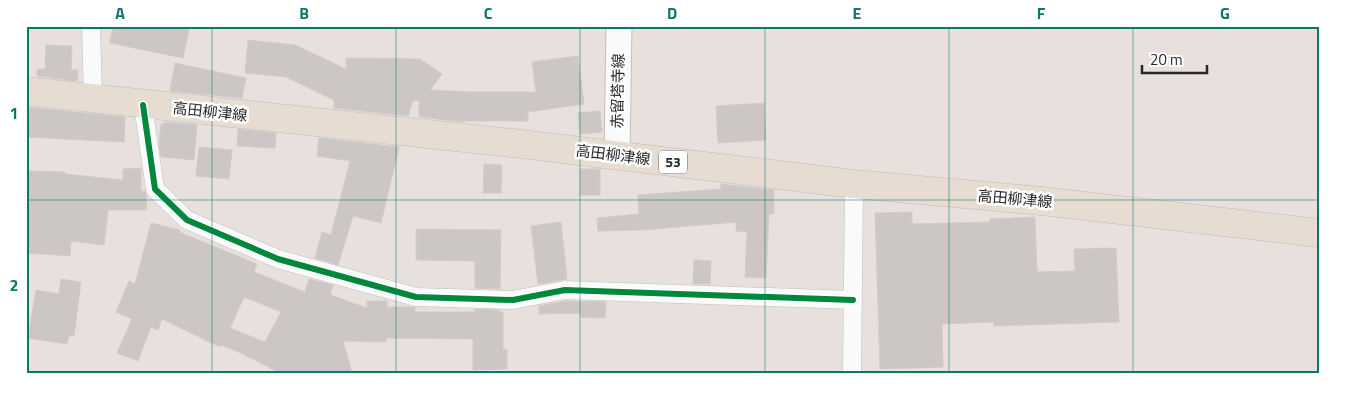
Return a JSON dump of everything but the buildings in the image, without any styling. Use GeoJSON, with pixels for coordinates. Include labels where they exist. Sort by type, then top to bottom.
{"type":"FeatureCollection","features":[{"type":"Feature","properties":{"kind":"main road","name":"赤留塔寺線"},"geometry":{"type":"LineString","coordinates":[[617,155],[619,26]]}},
{"type":"Feature","properties":{"kind":"main road","name":"高田柳津線"},"geometry":{"type":"LineString","coordinates":[[26,91],[1319,234]]}},
{"type":"Feature","properties":{"kind":"street"},"geometry":{"type":"LineString","coordinates":[[91,26],[92,99]]}},
{"type":"Feature","properties":{"kind":"street"},"geometry":{"type":"LineString","coordinates":[[142,105],[155,190],[187,220],[278,259],[416,296],[513,300],[565,290],[853,300]]}},
{"type":"Feature","properties":{"kind":"street"},"geometry":{"type":"LineString","coordinates":[[852,373],[854,184]]}},
{"type":"Feature","properties":{"kind":"cycle path"},"geometry":{"type":"LineString","coordinates":[[143,105],[155,189],[187,220],[278,259],[416,297],[513,300],[565,290],[853,300]]}}]}
